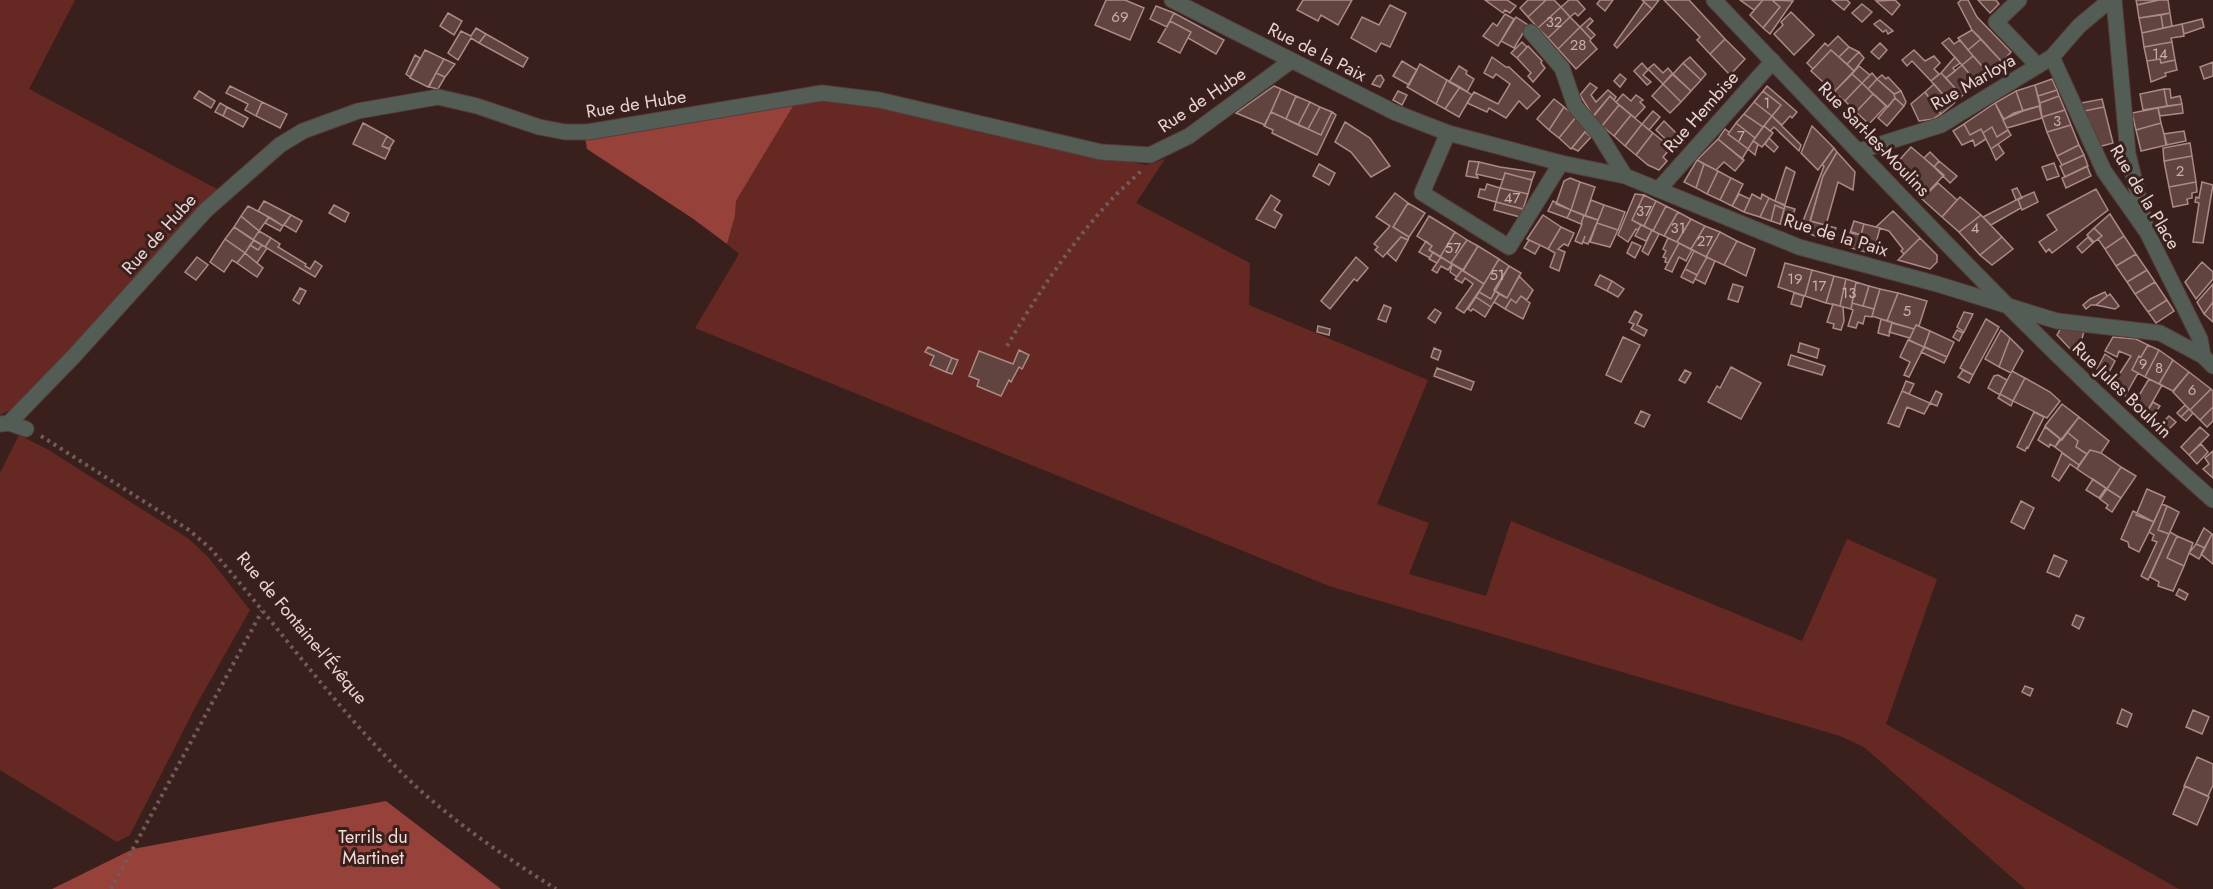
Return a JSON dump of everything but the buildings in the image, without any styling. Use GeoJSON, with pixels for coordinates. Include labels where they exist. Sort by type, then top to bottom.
{"type":"FeatureCollection","features":[{"type":"Feature","properties":{"kind":"street","name":"Rue de la Paix"},"geometry":{"type":"LineString","coordinates":[[1172,0],[1394,112],[1448,133],[1561,163],[1625,176],[1799,247],[1937,284],[2057,321],[2160,333],[2208,361]]}},
{"type":"Feature","properties":{"kind":"street","name":"Rue Sart-les-Moulins"},"geometry":{"type":"LineString","coordinates":[[1714,0],[2006,306]]}},
{"type":"Feature","properties":{"kind":"street","name":"Rue Marloya"},"geometry":{"type":"LineString","coordinates":[[2019,0],[1996,22],[2038,66]]}},
{"type":"Feature","properties":{"kind":"street","name":"Rue Marloya"},"geometry":{"type":"LineString","coordinates":[[1859,151],[1941,125],[2052,57],[2079,26],[2112,0]]}},
{"type":"Feature","properties":{"kind":"street"},"geometry":{"type":"LineString","coordinates":[[2112,0],[2128,154],[2147,232]]}},
{"type":"Feature","properties":{"kind":"street"},"geometry":{"type":"LineString","coordinates":[[1531,32],[1562,68],[1575,106],[1599,135],[1625,176]]}},
{"type":"Feature","properties":{"kind":"street","name":"Rue de la Place"},"geometry":{"type":"LineString","coordinates":[[2052,57],[2104,171],[2147,232],[2200,339],[2208,361]]}},
{"type":"Feature","properties":{"kind":"street","name":"Rue de Hube"},"geometry":{"type":"LineString","coordinates":[[5,423],[74,356],[215,202],[288,140],[303,131],[358,111],[438,97],[477,106],[539,127],[565,132],[588,132],[822,93],[879,100],[1101,152],[1150,155],[1189,136],[1291,61]]}},
{"type":"Feature","properties":{"kind":"street","name":"Rue Hembise"},"geometry":{"type":"LineString","coordinates":[[1659,189],[1773,61]]}},
{"type":"Feature","properties":{"kind":"street"},"geometry":{"type":"LineString","coordinates":[[1448,133],[1422,193],[1509,247],[1561,163]]}},
{"type":"Feature","properties":{"kind":"street","name":"Rue Jules Boulvin"},"geometry":{"type":"LineString","coordinates":[[2006,306],[2146,441],[2213,500]]}},
{"type":"Feature","properties":{"kind":"street"},"geometry":{"type":"LineString","coordinates":[[5,423],[26,429]]}},
{"type":"Feature","properties":{"kind":"path"},"geometry":{"type":"LineString","coordinates":[[1007,346],[1030,308],[1090,224],[1111,199],[1146,165],[1150,155]]}},
{"type":"Feature","properties":{"kind":"path","name":"Rue de Fontaine-l'Évêque"},"geometry":{"type":"LineString","coordinates":[[26,429],[43,437],[189,530],[210,548],[343,709],[394,765],[424,794],[556,889]]}},
{"type":"Feature","properties":{"kind":"path"},"geometry":{"type":"LineString","coordinates":[[111,889],[262,611]]}},
{"type":"Feature","properties":{"kind":"shaded area"},"geometry":{"type":"Polygon","coordinates":[[[0,0],[75,0],[29,89],[219,190],[18,406],[0,415],[0,0]]]}},
{"type":"Feature","properties":{"kind":"shaded area"},"geometry":{"type":"Polygon","coordinates":[[[834,99],[854,100],[1146,165],[1165,159],[1136,203],[1250,263],[1249,305],[1428,380],[1377,504],[1429,523],[1409,574],[1486,596],[1511,521],[1802,641],[1847,539],[1937,579],[1886,724],[2179,889],[2025,889],[1864,747],[1840,736],[1329,586],[695,328],[739,254],[727,244],[735,216],[736,201],[795,103],[834,99]]]}},
{"type":"Feature","properties":{"kind":"shaded area"},"geometry":{"type":"Polygon","coordinates":[[[19,435],[47,449],[189,539],[208,557],[250,610],[198,702],[130,835],[117,842],[0,770],[0,473],[19,435]]]}},
{"type":"Feature","properties":{"kind":"green space"},"geometry":{"type":"Polygon","coordinates":[[[795,103],[736,201],[735,216],[727,244],[692,218],[587,149],[585,137],[795,103]]]}},
{"type":"Feature","properties":{"kind":"green space","name":"Terrils du Martinet"},"geometry":{"type":"Polygon","coordinates":[[[386,801],[501,889],[52,889],[133,849],[386,801]]]}}]}
